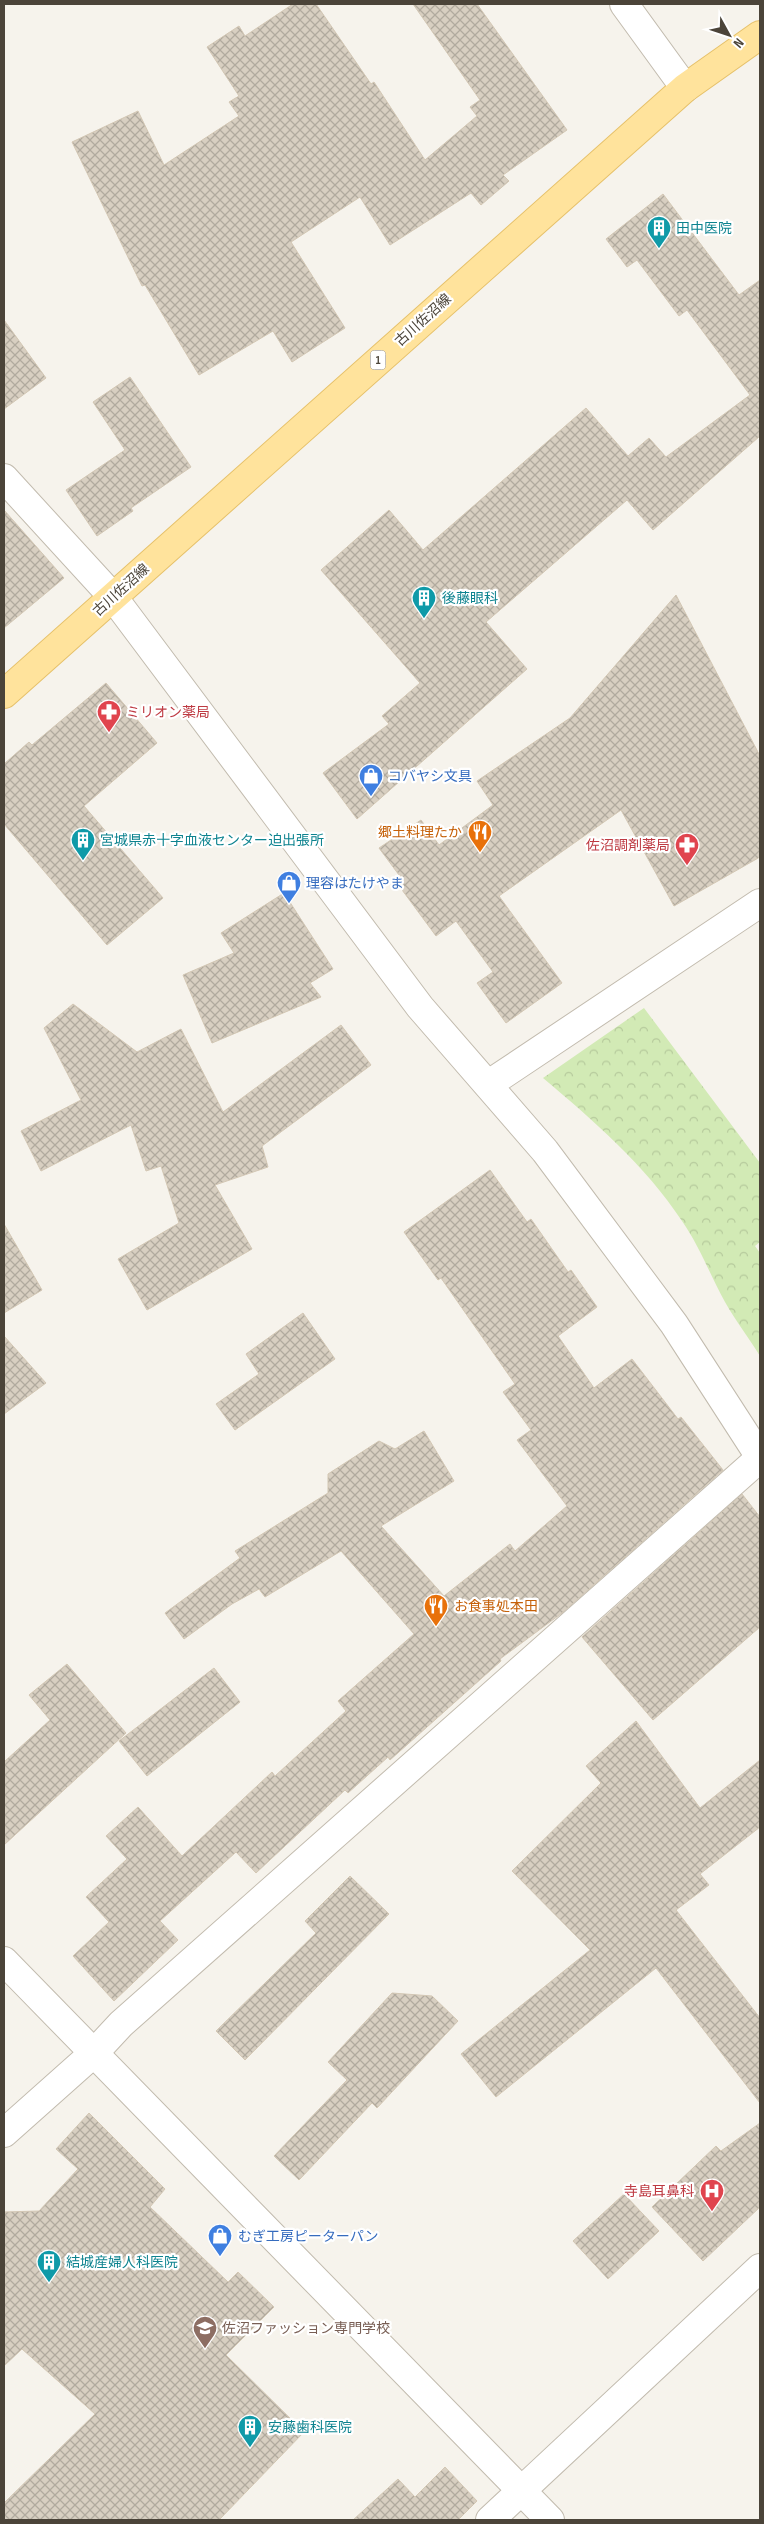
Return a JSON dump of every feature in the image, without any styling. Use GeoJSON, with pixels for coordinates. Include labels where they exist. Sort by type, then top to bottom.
{"type":"FeatureCollection","features":[{"type":"Feature","properties":{"kind":"main road","name":"古川佐沼線"},"geometry":{"type":"LineString","coordinates":[[4,694],[685,88],[760,35]]}},
{"type":"Feature","properties":{"kind":"street"},"geometry":{"type":"LineString","coordinates":[[624,4],[685,88]]}},
{"type":"Feature","properties":{"kind":"street"},"geometry":{"type":"LineString","coordinates":[[4,478],[113,597],[420,1007],[489,1084],[545,1151],[674,1324],[760,1458],[121,2024],[95,2052],[4,2133]]}},
{"type":"Feature","properties":{"kind":"street"},"geometry":{"type":"LineString","coordinates":[[489,1084],[760,903]]}},
{"type":"Feature","properties":{"kind":"street"},"geometry":{"type":"LineString","coordinates":[[4,1961],[95,2052],[550,2520]]}},
{"type":"Feature","properties":{"kind":"street"},"geometry":{"type":"LineString","coordinates":[[490,2520],[760,2268]]}},
{"type":"Feature","properties":{"kind":"green space"},"geometry":{"type":"Polygon","coordinates":[[[644,1008],[760,1163],[760,1242],[755,1246],[760,1253],[760,1356],[729,1309],[682,1221],[652,1181],[618,1145],[543,1078],[644,1008]]]}},
{"type":"Feature","properties":{"kind":"building"},"geometry":{"type":"Polygon","coordinates":[[[293,4],[316,4],[371,84],[374,82],[425,160],[477,116],[470,107],[480,100],[413,4],[477,4],[567,130],[503,175],[509,181],[481,205],[471,193],[390,245],[360,197],[291,242],[345,328],[292,362],[273,331],[199,375],[145,285],[142,286],[72,142],[138,111],[164,165],[239,116],[229,102],[239,96],[207,47],[239,26],[245,36],[293,4]]]}},
{"type":"Feature","properties":{"kind":"building"},"geometry":{"type":"Polygon","coordinates":[[[663,194],[739,295],[760,280],[760,436],[653,530],[627,500],[486,622],[527,669],[357,819],[323,773],[389,724],[382,716],[420,683],[321,570],[389,510],[423,550],[586,408],[628,456],[649,438],[666,457],[750,395],[687,310],[679,316],[637,260],[627,267],[606,239],[663,194]]]}},
{"type":"Feature","properties":{"kind":"building"},"geometry":{"type":"Polygon","coordinates":[[[4,320],[46,378],[4,409],[4,320]]]}},
{"type":"Feature","properties":{"kind":"building"},"geometry":{"type":"Polygon","coordinates":[[[130,377],[191,467],[131,508],[133,511],[97,536],[66,490],[125,450],[93,402],[130,377]]]}},
{"type":"Feature","properties":{"kind":"building"},"geometry":{"type":"Polygon","coordinates":[[[4,510],[64,578],[4,628],[4,510]]]}},
{"type":"Feature","properties":{"kind":"building"},"geometry":{"type":"Polygon","coordinates":[[[676,595],[760,756],[760,857],[674,906],[621,810],[499,896],[562,983],[506,1023],[477,983],[493,972],[456,921],[436,936],[394,879],[399,875],[379,848],[421,820],[439,845],[493,805],[477,781],[570,718],[676,595]]]}},
{"type":"Feature","properties":{"kind":"building","name":"宮城県赤十字血液センター迫出張所"},"geometry":{"type":"Polygon","coordinates":[[[106,683],[157,743],[84,806],[163,898],[107,945],[4,824],[4,764],[29,742],[32,745],[106,683]]]}},
{"type":"Feature","properties":{"kind":"building"},"geometry":{"type":"Polygon","coordinates":[[[284,893],[333,969],[310,983],[321,997],[212,1043],[183,975],[234,953],[221,933],[284,893]]]}},
{"type":"Feature","properties":{"kind":"building"},"geometry":{"type":"Polygon","coordinates":[[[73,1004],[137,1052],[181,1029],[223,1112],[341,1025],[371,1065],[262,1146],[268,1167],[215,1185],[252,1249],[147,1310],[118,1259],[179,1223],[161,1166],[146,1171],[131,1125],[41,1171],[21,1131],[81,1100],[44,1028],[73,1004]]]}},
{"type":"Feature","properties":{"kind":"building"},"geometry":{"type":"Polygon","coordinates":[[[490,1170],[527,1222],[531,1219],[568,1272],[571,1270],[597,1307],[558,1336],[594,1388],[632,1359],[678,1419],[681,1417],[723,1470],[562,1613],[500,1659],[501,1661],[390,1760],[388,1757],[348,1793],[345,1790],[256,1873],[236,1852],[160,1921],[178,1940],[114,2001],[73,1956],[109,1922],[86,1897],[127,1859],[106,1836],[138,1807],[182,1856],[272,1772],[275,1776],[346,1711],[338,1701],[414,1634],[341,1551],[265,1597],[259,1589],[232,1604],[184,1639],[165,1613],[240,1558],[235,1551],[328,1493],[328,1474],[379,1441],[395,1449],[424,1431],[454,1481],[381,1526],[444,1596],[510,1544],[515,1551],[567,1506],[517,1440],[531,1430],[503,1392],[515,1384],[441,1278],[438,1280],[404,1232],[490,1170]]]}},
{"type":"Feature","properties":{"kind":"building"},"geometry":{"type":"Polygon","coordinates":[[[4,1224],[42,1290],[4,1313],[4,1224]]]}},
{"type":"Feature","properties":{"kind":"building"},"geometry":{"type":"Polygon","coordinates":[[[303,1313],[335,1359],[235,1430],[216,1404],[259,1374],[246,1354],[303,1313]]]}},
{"type":"Feature","properties":{"kind":"building"},"geometry":{"type":"Polygon","coordinates":[[[4,1336],[46,1383],[4,1414],[4,1336]]]}},
{"type":"Feature","properties":{"kind":"building"},"geometry":{"type":"Polygon","coordinates":[[[742,1494],[760,1517],[760,1627],[653,1720],[582,1637],[742,1494]]]}},
{"type":"Feature","properties":{"kind":"building"},"geometry":{"type":"Polygon","coordinates":[[[67,1664],[126,1733],[4,1845],[4,1762],[50,1720],[29,1695],[67,1664]]]}},
{"type":"Feature","properties":{"kind":"building"},"geometry":{"type":"Polygon","coordinates":[[[214,1668],[240,1702],[147,1776],[119,1741],[214,1668]]]}},
{"type":"Feature","properties":{"kind":"building"},"geometry":{"type":"Polygon","coordinates":[[[636,1721],[700,1808],[760,1760],[760,1827],[700,1874],[709,1885],[676,1910],[760,2018],[760,2103],[656,1968],[496,2097],[461,2054],[590,1950],[512,1871],[601,1783],[586,1766],[636,1721]]]}},
{"type":"Feature","properties":{"kind":"building"},"geometry":{"type":"Polygon","coordinates":[[[350,1876],[389,1914],[245,2060],[216,2031],[316,1933],[305,1921],[350,1876]]]}},
{"type":"Feature","properties":{"kind":"building"},"geometry":{"type":"Polygon","coordinates":[[[392,1993],[432,1996],[458,2021],[377,2108],[372,2103],[299,2180],[274,2156],[347,2080],[328,2062],[392,1993]]]}},
{"type":"Feature","properties":{"kind":"building"},"geometry":{"type":"Polygon","coordinates":[[[89,2113],[165,2189],[150,2207],[228,2282],[238,2272],[274,2307],[226,2355],[304,2432],[219,2520],[4,2520],[4,2503],[95,2414],[22,2349],[4,2366],[4,2212],[39,2211],[78,2169],[56,2149],[89,2113]]]}},
{"type":"Feature","properties":{"kind":"building"},"geometry":{"type":"Polygon","coordinates":[[[760,2123],[760,2207],[703,2261],[652,2207],[716,2146],[721,2151],[760,2123]]]}},
{"type":"Feature","properties":{"kind":"building"},"geometry":{"type":"Polygon","coordinates":[[[624,2194],[659,2231],[608,2279],[573,2241],[624,2194]]]}},
{"type":"Feature","properties":{"kind":"building"},"geometry":{"type":"Polygon","coordinates":[[[445,2467],[477,2501],[458,2520],[353,2520],[398,2479],[415,2497],[445,2467]]]}},
{"type":"Feature","properties":{"kind":"place","name":"田中医院"},"geometry":{"type":"Point","coordinates":[659,249]}},
{"type":"Feature","properties":{"kind":"place","name":"後藤眼科"},"geometry":{"type":"Point","coordinates":[424,619]}},
{"type":"Feature","properties":{"kind":"place","name":"ミリオン薬局"},"geometry":{"type":"Point","coordinates":[109,733]}},
{"type":"Feature","properties":{"kind":"place","name":"コバヤシ文具"},"geometry":{"type":"Point","coordinates":[371,797]}},
{"type":"Feature","properties":{"kind":"place","name":"郷土料理たか"},"geometry":{"type":"Point","coordinates":[480,853]}},
{"type":"Feature","properties":{"kind":"place","name":"宮城県赤十字血液センター迫出張所"},"geometry":{"type":"Point","coordinates":[83,861]}},
{"type":"Feature","properties":{"kind":"place","name":"佐沼調剤薬局"},"geometry":{"type":"Point","coordinates":[687,866]}},
{"type":"Feature","properties":{"kind":"place","name":"理容はたけやま"},"geometry":{"type":"Point","coordinates":[289,904]}},
{"type":"Feature","properties":{"kind":"place","name":"お食事処本田"},"geometry":{"type":"Point","coordinates":[436,1627]}},
{"type":"Feature","properties":{"kind":"place","name":"寺島耳鼻科"},"geometry":{"type":"Point","coordinates":[712,2212]}},
{"type":"Feature","properties":{"kind":"place","name":"むぎ工房ピーターパン"},"geometry":{"type":"Point","coordinates":[220,2257]}},
{"type":"Feature","properties":{"kind":"place","name":"結城産婦人科医院"},"geometry":{"type":"Point","coordinates":[49,2283]}},
{"type":"Feature","properties":{"kind":"place","name":"佐沼ファッション専門学校"},"geometry":{"type":"Point","coordinates":[205,2349]}},
{"type":"Feature","properties":{"kind":"place","name":"安藤歯科医院"},"geometry":{"type":"Point","coordinates":[250,2448]}}]}
